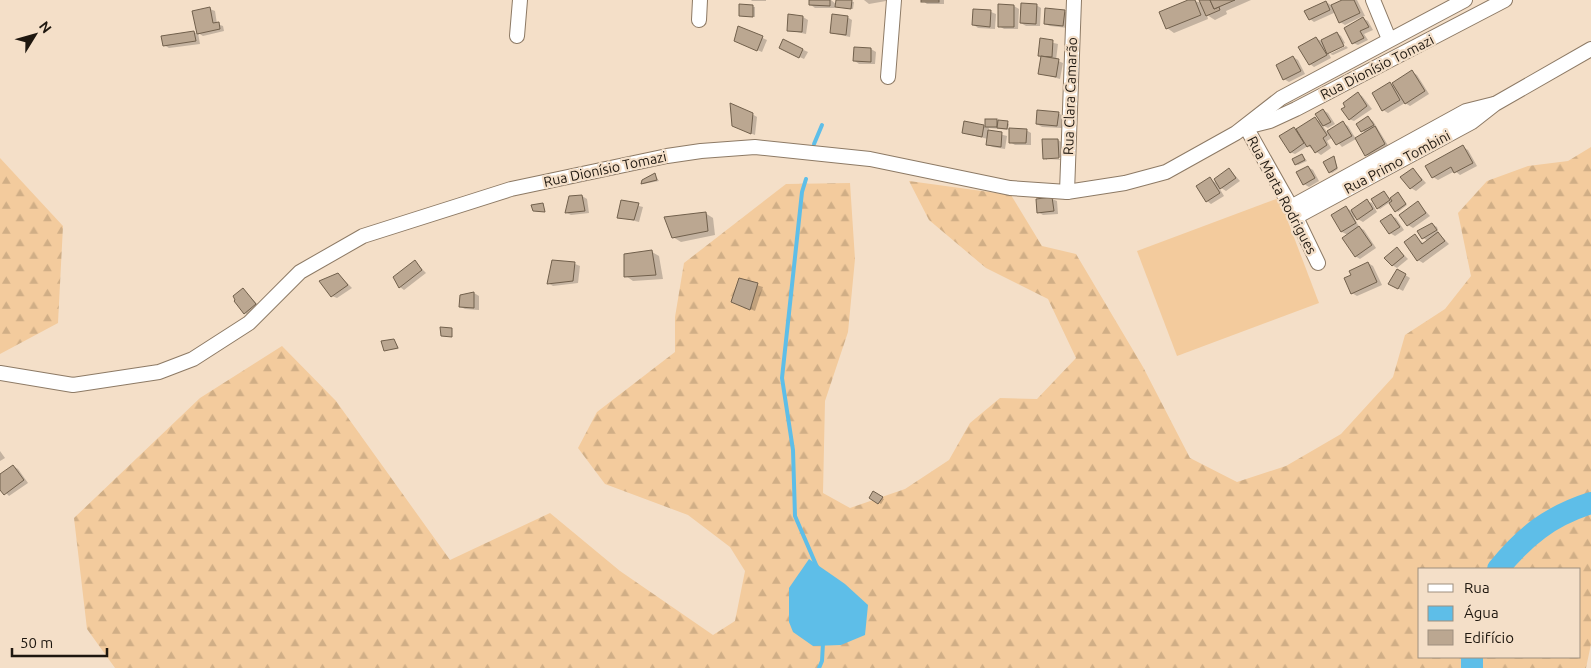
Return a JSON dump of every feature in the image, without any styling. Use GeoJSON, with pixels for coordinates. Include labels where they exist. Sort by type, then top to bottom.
{"type":"FeatureCollection","features":[{"type":"Feature","properties":{"kind":"street"},"geometry":{"type":"LineString","coordinates":[[517,36],[520,0]]}},
{"type":"Feature","properties":{"kind":"street"},"geometry":{"type":"LineString","coordinates":[[699,20],[700,0]]}},
{"type":"Feature","properties":{"kind":"street"},"geometry":{"type":"LineString","coordinates":[[888,77],[894,0]]}},
{"type":"Feature","properties":{"kind":"street","name":"Rua Clara Camarão"},"geometry":{"type":"LineString","coordinates":[[1066,192],[1074,0]]}},
{"type":"Feature","properties":{"kind":"street"},"geometry":{"type":"LineString","coordinates":[[1373,0],[1389,39]]}},
{"type":"Feature","properties":{"kind":"street","name":"Rua Dionísio Tomazi"},"geometry":{"type":"LineString","coordinates":[[1246,127],[1263,110],[1281,98],[1465,0]]}},
{"type":"Feature","properties":{"kind":"street","name":"Rua Dionísio Tomazi"},"geometry":{"type":"LineString","coordinates":[[0,373],[73,385],[159,372],[193,359],[249,323],[300,272],[364,236],[511,189],[701,150],[755,147],[870,159],[1010,188],[1066,192],[1125,184],[1166,172],[1246,127],[1270,121],[1296,109],[1505,0]]}},
{"type":"Feature","properties":{"kind":"street","name":"Rua Primo Tombini"},"geometry":{"type":"LineString","coordinates":[[1294,212],[1472,122],[1495,104],[1591,49]]}},
{"type":"Feature","properties":{"kind":"street","name":"Rua Marta Rodrigues"},"geometry":{"type":"LineString","coordinates":[[1246,127],[1294,212],[1318,263]]}},
{"type":"Feature","properties":{"kind":"green space"},"geometry":{"type":"Polygon","coordinates":[[[1591,147],[1591,644],[1586,668],[115,668],[87,629],[74,518],[200,398],[282,346],[336,401],[450,560],[550,513],[620,571],[713,635],[735,621],[745,571],[730,547],[688,515],[605,484],[578,448],[597,412],[675,352],[675,317],[684,263],[786,184],[850,183],[855,259],[848,332],[825,401],[823,493],[850,508],[905,489],[949,460],[970,423],[1000,398],[1037,399],[1076,358],[1048,299],[986,268],[929,220],[909,181],[1011,195],[1042,246],[1076,254],[1143,367],[1190,458],[1237,482],[1286,466],[1341,434],[1393,377],[1405,335],[1445,309],[1471,276],[1458,213],[1487,181],[1528,166],[1568,161],[1591,147]]]}},
{"type":"Feature","properties":{"kind":"green space"},"geometry":{"type":"Polygon","coordinates":[[[0,158],[63,226],[58,323],[0,354],[0,158]]]}},
{"type":"Feature","properties":{"kind":"green space"},"geometry":{"type":"Polygon","coordinates":[[[1279,198],[1319,303],[1177,356],[1137,251],[1279,198]]]}},
{"type":"Feature","properties":{"kind":"water"},"geometry":{"type":"Polygon","coordinates":[[[809,559],[845,584],[868,605],[865,635],[841,645],[813,646],[793,632],[789,622],[789,588],[809,559]]]}},
{"type":"Feature","properties":{"kind":"building"},"geometry":{"type":"Polygon","coordinates":[[[809,0],[830,0],[830,6],[809,5],[809,0]]]}},
{"type":"Feature","properties":{"kind":"building"},"geometry":{"type":"Polygon","coordinates":[[[836,0],[852,0],[851,9],[835,7],[836,0]]]}},
{"type":"Feature","properties":{"kind":"building"},"geometry":{"type":"Polygon","coordinates":[[[921,0],[939,0],[939,2],[921,2],[921,0]]]}},
{"type":"Feature","properties":{"kind":"building"},"geometry":{"type":"Polygon","coordinates":[[[1188,0],[1195,0],[1201,15],[1166,29],[1159,12],[1188,0]]]}},
{"type":"Feature","properties":{"kind":"building"},"geometry":{"type":"Polygon","coordinates":[[[1199,0],[1210,0],[1214,9],[1219,7],[1220,10],[1206,16],[1199,0]]]}},
{"type":"Feature","properties":{"kind":"building"},"geometry":{"type":"Polygon","coordinates":[[[1210,0],[1235,0],[1214,9],[1210,0]]]}},
{"type":"Feature","properties":{"kind":"building"},"geometry":{"type":"Polygon","coordinates":[[[1342,0],[1354,0],[1360,13],[1339,23],[1331,5],[1342,0]]]}},
{"type":"Feature","properties":{"kind":"building"},"geometry":{"type":"Polygon","coordinates":[[[1326,1],[1330,10],[1309,20],[1304,11],[1326,1]]]}},
{"type":"Feature","properties":{"kind":"building"},"geometry":{"type":"Polygon","coordinates":[[[1021,3],[1037,4],[1036,24],[1020,23],[1021,3]]]}},
{"type":"Feature","properties":{"kind":"building"},"geometry":{"type":"Polygon","coordinates":[[[739,4],[753,5],[753,17],[739,16],[739,4]]]}},
{"type":"Feature","properties":{"kind":"building"},"geometry":{"type":"Polygon","coordinates":[[[998,4],[1014,5],[1014,27],[998,27],[998,4]]]}},
{"type":"Feature","properties":{"kind":"building"},"geometry":{"type":"Polygon","coordinates":[[[210,7],[213,23],[219,22],[220,29],[197,34],[192,11],[210,7]]]}},
{"type":"Feature","properties":{"kind":"building"},"geometry":{"type":"Polygon","coordinates":[[[1045,8],[1065,10],[1063,26],[1044,24],[1045,8]]]}},
{"type":"Feature","properties":{"kind":"building"},"geometry":{"type":"Polygon","coordinates":[[[973,9],[991,10],[990,27],[972,25],[973,9]]]}},
{"type":"Feature","properties":{"kind":"building"},"geometry":{"type":"Polygon","coordinates":[[[788,14],[803,16],[802,32],[787,31],[788,14]]]}},
{"type":"Feature","properties":{"kind":"building"},"geometry":{"type":"Polygon","coordinates":[[[832,14],[848,16],[846,35],[830,33],[832,14]]]}},
{"type":"Feature","properties":{"kind":"building"},"geometry":{"type":"Polygon","coordinates":[[[1363,17],[1369,27],[1360,31],[1364,38],[1352,44],[1344,28],[1363,17]]]}},
{"type":"Feature","properties":{"kind":"building"},"geometry":{"type":"Polygon","coordinates":[[[738,26],[763,36],[757,51],[734,41],[738,26]]]}},
{"type":"Feature","properties":{"kind":"building"},"geometry":{"type":"Polygon","coordinates":[[[194,31],[196,41],[163,46],[161,36],[194,31]]]}},
{"type":"Feature","properties":{"kind":"building"},"geometry":{"type":"Polygon","coordinates":[[[1337,32],[1344,46],[1327,54],[1321,40],[1337,32]]]}},
{"type":"Feature","properties":{"kind":"building"},"geometry":{"type":"Polygon","coordinates":[[[1316,37],[1327,55],[1309,65],[1298,47],[1316,37]]]}},
{"type":"Feature","properties":{"kind":"building"},"geometry":{"type":"Polygon","coordinates":[[[1040,38],[1053,40],[1052,57],[1038,56],[1040,38]]]}},
{"type":"Feature","properties":{"kind":"building"},"geometry":{"type":"Polygon","coordinates":[[[783,39],[803,49],[799,58],[779,48],[783,39]]]}},
{"type":"Feature","properties":{"kind":"building"},"geometry":{"type":"Polygon","coordinates":[[[854,47],[871,48],[871,62],[853,61],[854,47]]]}},
{"type":"Feature","properties":{"kind":"building"},"geometry":{"type":"Polygon","coordinates":[[[1041,56],[1059,59],[1056,77],[1038,74],[1041,56]]]}},
{"type":"Feature","properties":{"kind":"building"},"geometry":{"type":"Polygon","coordinates":[[[1293,56],[1301,71],[1283,80],[1276,65],[1293,56]]]}},
{"type":"Feature","properties":{"kind":"building"},"geometry":{"type":"Polygon","coordinates":[[[1412,70],[1425,91],[1405,104],[1392,83],[1412,70]]]}},
{"type":"Feature","properties":{"kind":"building"},"geometry":{"type":"Polygon","coordinates":[[[1390,82],[1400,100],[1382,111],[1372,93],[1390,82]]]}},
{"type":"Feature","properties":{"kind":"building"},"geometry":{"type":"Polygon","coordinates":[[[1358,92],[1367,106],[1349,120],[1341,109],[1345,107],[1343,103],[1358,92]]]}},
{"type":"Feature","properties":{"kind":"building"},"geometry":{"type":"Polygon","coordinates":[[[730,103],[753,113],[751,134],[732,126],[730,103]]]}},
{"type":"Feature","properties":{"kind":"building"},"geometry":{"type":"Polygon","coordinates":[[[1323,109],[1331,122],[1323,126],[1315,114],[1323,109]]]}},
{"type":"Feature","properties":{"kind":"building"},"geometry":{"type":"Polygon","coordinates":[[[1037,110],[1059,112],[1057,126],[1036,124],[1037,110]]]}},
{"type":"Feature","properties":{"kind":"building"},"geometry":{"type":"Polygon","coordinates":[[[1368,116],[1374,125],[1361,132],[1356,124],[1368,116]]]}},
{"type":"Feature","properties":{"kind":"building"},"geometry":{"type":"Polygon","coordinates":[[[1315,117],[1327,135],[1323,138],[1327,145],[1315,153],[1310,145],[1307,147],[1296,129],[1315,117]]]}},
{"type":"Feature","properties":{"kind":"building"},"geometry":{"type":"Polygon","coordinates":[[[985,119],[997,119],[997,127],[985,127],[985,119]]]}},
{"type":"Feature","properties":{"kind":"building"},"geometry":{"type":"Polygon","coordinates":[[[998,120],[1008,121],[1007,129],[997,128],[998,120]]]}},
{"type":"Feature","properties":{"kind":"building"},"geometry":{"type":"Polygon","coordinates":[[[964,121],[984,125],[982,137],[962,133],[964,121]]]}},
{"type":"Feature","properties":{"kind":"building"},"geometry":{"type":"Polygon","coordinates":[[[1343,121],[1352,136],[1336,145],[1327,131],[1343,121]]]}},
{"type":"Feature","properties":{"kind":"building"},"geometry":{"type":"Polygon","coordinates":[[[1375,126],[1385,144],[1365,156],[1355,138],[1375,126]]]}},
{"type":"Feature","properties":{"kind":"building"},"geometry":{"type":"Polygon","coordinates":[[[1294,127],[1304,143],[1290,153],[1279,136],[1294,127]]]}},
{"type":"Feature","properties":{"kind":"building"},"geometry":{"type":"Polygon","coordinates":[[[1009,128],[1027,129],[1026,143],[1009,143],[1009,128]]]}},
{"type":"Feature","properties":{"kind":"building"},"geometry":{"type":"Polygon","coordinates":[[[988,130],[1002,132],[1001,147],[986,145],[988,130]]]}},
{"type":"Feature","properties":{"kind":"building"},"geometry":{"type":"Polygon","coordinates":[[[1042,139],[1058,139],[1059,158],[1043,159],[1042,139]]]}},
{"type":"Feature","properties":{"kind":"building"},"geometry":{"type":"Polygon","coordinates":[[[1463,145],[1473,163],[1454,173],[1451,167],[1432,178],[1425,166],[1463,145]]]}},
{"type":"Feature","properties":{"kind":"building"},"geometry":{"type":"Polygon","coordinates":[[[1302,154],[1305,160],[1295,165],[1292,159],[1302,154]]]}},
{"type":"Feature","properties":{"kind":"building"},"geometry":{"type":"Polygon","coordinates":[[[1334,156],[1337,168],[1329,173],[1323,162],[1334,156]]]}},
{"type":"Feature","properties":{"kind":"building"},"geometry":{"type":"Polygon","coordinates":[[[1308,166],[1315,178],[1303,185],[1296,172],[1308,166]]]}},
{"type":"Feature","properties":{"kind":"building"},"geometry":{"type":"Polygon","coordinates":[[[1229,168],[1236,178],[1220,189],[1214,179],[1229,168]]]}},
{"type":"Feature","properties":{"kind":"building"},"geometry":{"type":"Polygon","coordinates":[[[1413,168],[1422,180],[1410,189],[1400,177],[1413,168]]]}},
{"type":"Feature","properties":{"kind":"building"},"geometry":{"type":"Polygon","coordinates":[[[655,173],[657,180],[641,184],[642,180],[655,173]]]}},
{"type":"Feature","properties":{"kind":"building"},"geometry":{"type":"Polygon","coordinates":[[[1210,177],[1220,193],[1206,202],[1196,186],[1210,177]]]}},
{"type":"Feature","properties":{"kind":"building"},"geometry":{"type":"Polygon","coordinates":[[[1384,191],[1390,200],[1377,209],[1371,199],[1384,191]]]}},
{"type":"Feature","properties":{"kind":"building"},"geometry":{"type":"Polygon","coordinates":[[[1398,192],[1406,204],[1395,212],[1389,203],[1392,201],[1390,198],[1398,192]]]}},
{"type":"Feature","properties":{"kind":"building"},"geometry":{"type":"Polygon","coordinates":[[[582,195],[585,211],[565,213],[569,196],[582,195]]]}},
{"type":"Feature","properties":{"kind":"building"},"geometry":{"type":"Polygon","coordinates":[[[1052,197],[1054,211],[1037,213],[1036,199],[1052,197]]]}},
{"type":"Feature","properties":{"kind":"building"},"geometry":{"type":"Polygon","coordinates":[[[1367,199],[1373,209],[1357,220],[1351,210],[1367,199]]]}},
{"type":"Feature","properties":{"kind":"building"},"geometry":{"type":"Polygon","coordinates":[[[621,200],[639,203],[634,220],[617,218],[621,200]]]}},
{"type":"Feature","properties":{"kind":"building"},"geometry":{"type":"Polygon","coordinates":[[[1418,201],[1426,213],[1407,226],[1399,215],[1418,201]]]}},
{"type":"Feature","properties":{"kind":"building"},"geometry":{"type":"Polygon","coordinates":[[[543,203],[545,212],[533,211],[531,205],[543,203]]]}},
{"type":"Feature","properties":{"kind":"building"},"geometry":{"type":"Polygon","coordinates":[[[1346,206],[1356,223],[1341,232],[1331,215],[1346,206]]]}},
{"type":"Feature","properties":{"kind":"building"},"geometry":{"type":"Polygon","coordinates":[[[706,212],[708,231],[672,238],[664,217],[706,212]]]}},
{"type":"Feature","properties":{"kind":"building"},"geometry":{"type":"Polygon","coordinates":[[[1391,214],[1400,227],[1389,234],[1380,221],[1391,214]]]}},
{"type":"Feature","properties":{"kind":"building"},"geometry":{"type":"Polygon","coordinates":[[[1432,223],[1437,230],[1422,239],[1417,231],[1432,223]]]}},
{"type":"Feature","properties":{"kind":"building"},"geometry":{"type":"Polygon","coordinates":[[[1359,226],[1372,245],[1355,257],[1342,238],[1359,226]]]}},
{"type":"Feature","properties":{"kind":"building"},"geometry":{"type":"Polygon","coordinates":[[[1438,232],[1445,241],[1417,261],[1404,242],[1415,234],[1422,244],[1438,232]]]}},
{"type":"Feature","properties":{"kind":"building"},"geometry":{"type":"Polygon","coordinates":[[[1397,247],[1404,256],[1392,266],[1384,258],[1397,247]]]}},
{"type":"Feature","properties":{"kind":"building"},"geometry":{"type":"Polygon","coordinates":[[[652,250],[656,275],[624,277],[624,254],[652,250]]]}},
{"type":"Feature","properties":{"kind":"building"},"geometry":{"type":"Polygon","coordinates":[[[415,260],[422,270],[399,288],[393,277],[415,260]]]}},
{"type":"Feature","properties":{"kind":"building"},"geometry":{"type":"Polygon","coordinates":[[[552,260],[575,262],[573,281],[547,284],[552,260]]]}},
{"type":"Feature","properties":{"kind":"building"},"geometry":{"type":"Polygon","coordinates":[[[1368,262],[1377,282],[1351,294],[1344,278],[1351,275],[1349,271],[1368,262]]]}},
{"type":"Feature","properties":{"kind":"building"},"geometry":{"type":"Polygon","coordinates":[[[1397,269],[1406,274],[1398,289],[1388,284],[1397,269]]]}},
{"type":"Feature","properties":{"kind":"building"},"geometry":{"type":"Polygon","coordinates":[[[338,273],[348,285],[331,297],[319,281],[338,273]]]}},
{"type":"Feature","properties":{"kind":"building"},"geometry":{"type":"Polygon","coordinates":[[[739,278],[758,283],[750,310],[731,302],[739,278]]]}},
{"type":"Feature","properties":{"kind":"building"},"geometry":{"type":"Polygon","coordinates":[[[243,288],[256,304],[244,314],[234,301],[233,296],[243,288]]]}},
{"type":"Feature","properties":{"kind":"building"},"geometry":{"type":"Polygon","coordinates":[[[474,292],[474,308],[459,307],[460,295],[474,292]]]}},
{"type":"Feature","properties":{"kind":"building"},"geometry":{"type":"Polygon","coordinates":[[[440,327],[452,328],[452,337],[441,336],[440,327]]]}},
{"type":"Feature","properties":{"kind":"building"},"geometry":{"type":"Polygon","coordinates":[[[394,339],[398,348],[384,351],[381,341],[394,339]]]}},
{"type":"Feature","properties":{"kind":"building"},"geometry":{"type":"Polygon","coordinates":[[[13,465],[24,480],[4,495],[0,490],[0,474],[13,465]]]}},
{"type":"Feature","properties":{"kind":"building"},"geometry":{"type":"Polygon","coordinates":[[[873,491],[883,497],[878,504],[869,498],[873,491]]]}},
{"type":"Feature","properties":{"kind":"waterway"},"geometry":{"type":"LineString","coordinates":[[814,144],[822,125]]}},
{"type":"Feature","properties":{"kind":"waterway"},"geometry":{"type":"LineString","coordinates":[[806,179],[802,192],[782,378],[793,450],[795,516],[817,567]]}},
{"type":"Feature","properties":{"kind":"waterway"},"geometry":{"type":"LineString","coordinates":[[1499,568],[1539,528],[1563,514],[1591,503]]}},
{"type":"Feature","properties":{"kind":"waterway"},"geometry":{"type":"LineString","coordinates":[[819,668],[822,661],[823,643]]}},
{"type":"Feature","properties":{"kind":"waterway"},"geometry":{"type":"LineString","coordinates":[[1472,658],[1472,668]]}}]}
